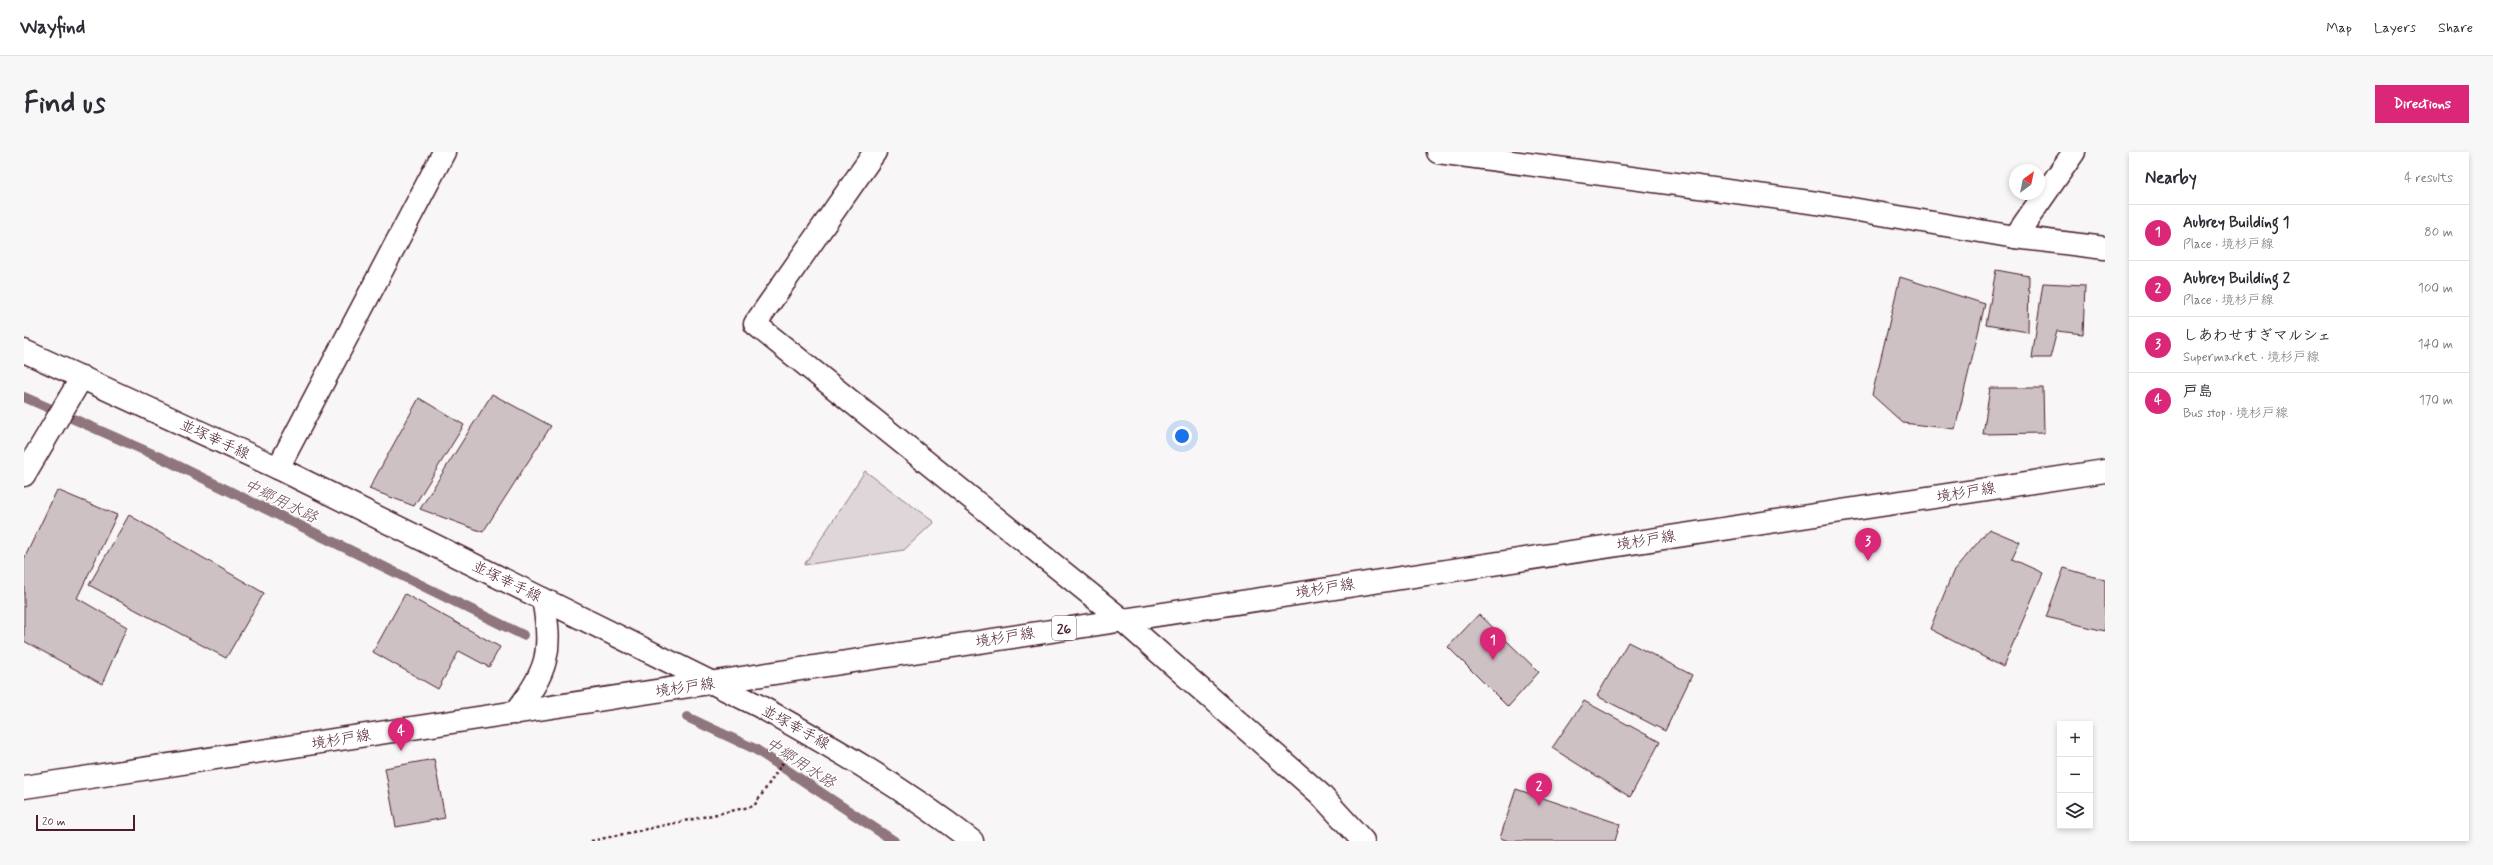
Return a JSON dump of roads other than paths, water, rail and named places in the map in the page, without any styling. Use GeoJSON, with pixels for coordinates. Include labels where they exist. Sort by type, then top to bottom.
{"type":"FeatureCollection","features":[{"type":"Feature","properties":{"kind":"main road"},"geometry":{"type":"LineString","coordinates":[[278,468],[444,152]]}},
{"type":"Feature","properties":{"kind":"main road"},"geometry":{"type":"LineString","coordinates":[[875,152],[755,324],[1121,619],[1320,794],[1364,841]]}},
{"type":"Feature","properties":{"kind":"main road"},"geometry":{"type":"LineString","coordinates":[[1438,152],[1817,203],[2015,237],[2105,248]]}},
{"type":"Feature","properties":{"kind":"main road"},"geometry":{"type":"LineString","coordinates":[[2015,237],[2074,152]]}},
{"type":"Feature","properties":{"kind":"main road","name":"並塚幸手線"},"geometry":{"type":"LineString","coordinates":[[24,351],[278,468],[712,683],[804,731],[884,779],[972,841]]}},
{"type":"Feature","properties":{"kind":"main road"},"geometry":{"type":"LineString","coordinates":[[24,475],[82,377]]}},
{"type":"Feature","properties":{"kind":"main road","name":"境杉戸線"},"geometry":{"type":"LineString","coordinates":[[24,787],[712,683],[1121,619],[2105,471]]}},
{"type":"Feature","properties":{"kind":"main road"},"geometry":{"type":"LineString","coordinates":[[515,713],[530,693],[547,657],[548,622],[543,599]]}},
{"type":"Feature","properties":{"kind":"waterway","name":"中郷用水路"},"geometry":{"type":"LineString","coordinates":[[24,397],[164,459],[523,635]]}},
{"type":"Feature","properties":{"kind":"waterway","name":"中郷用水路"},"geometry":{"type":"LineString","coordinates":[[687,717],[755,749],[894,841]]}},
{"type":"Feature","properties":{"kind":"place","name":"しあわせすぎマルシェ"},"geometry":{"type":"Point","coordinates":[1868,561]}},
{"type":"Feature","properties":{"kind":"place","name":"Aubrey Building 1"},"geometry":{"type":"Point","coordinates":[1493,660]}},
{"type":"Feature","properties":{"kind":"place","name":"戸島"},"geometry":{"type":"Point","coordinates":[401,751]}},
{"type":"Feature","properties":{"kind":"place","name":"Aubrey Building 2"},"geometry":{"type":"Point","coordinates":[1539,806]}}]}
